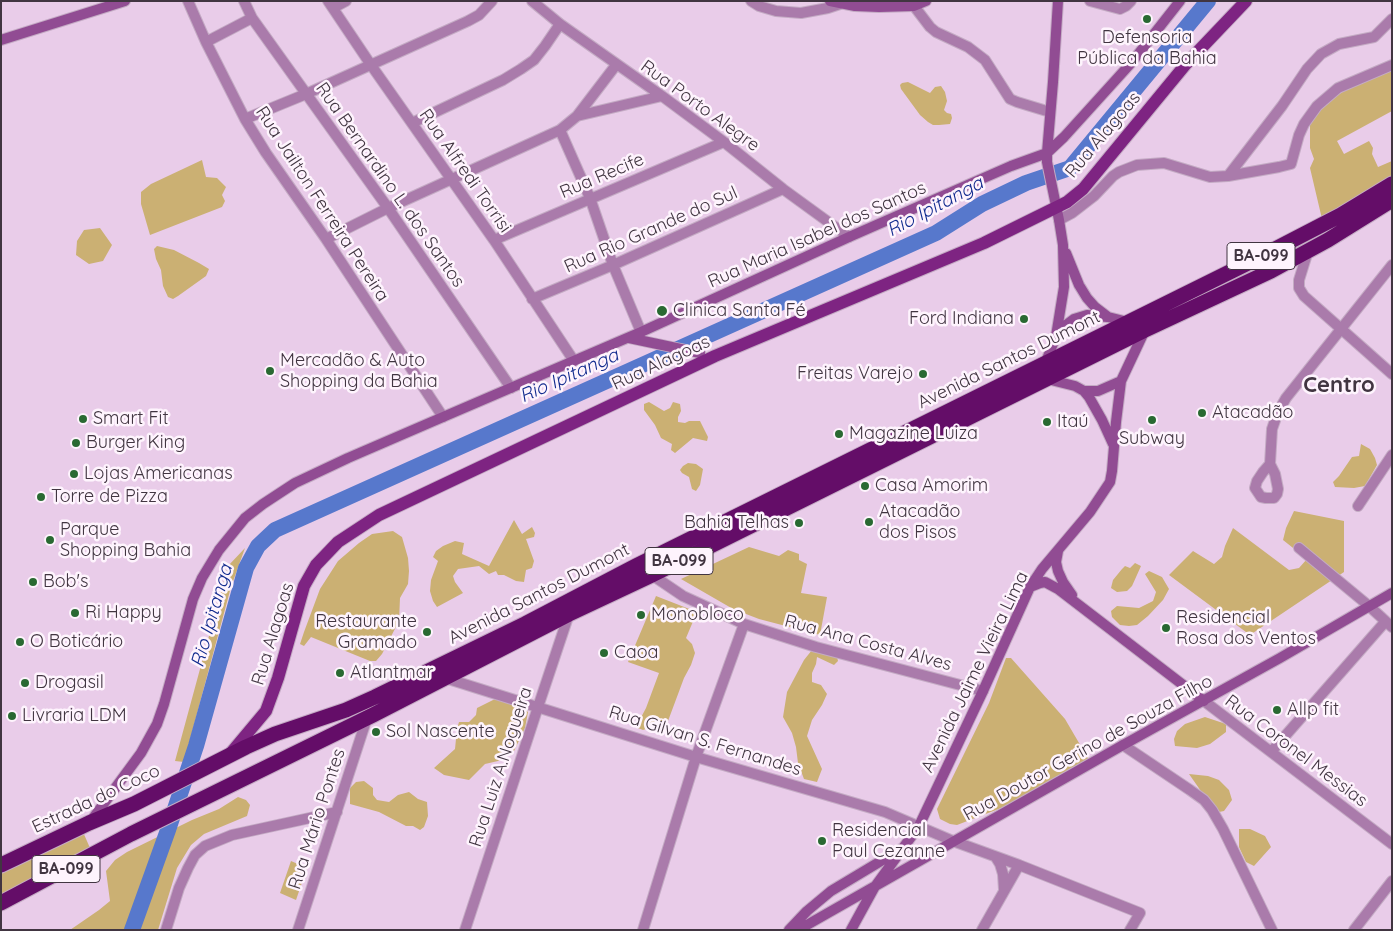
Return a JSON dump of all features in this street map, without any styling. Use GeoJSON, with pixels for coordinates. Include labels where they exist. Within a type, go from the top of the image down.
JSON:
{"type":"FeatureCollection","features":[{"type":"Feature","properties":{"kind":"highway","name":"Avenida Santos Dumont"},"geometry":{"type":"LineString","coordinates":[[1,903],[131,834],[366,718],[569,614],[652,575],[1046,371],[1128,322],[1341,215],[1392,184]]}},
{"type":"Feature","properties":{"kind":"highway","name":"Avenida Santos Dumont"},"geometry":{"type":"LineString","coordinates":[[206,767],[276,734],[375,698],[525,624],[636,566],[1046,371],[1145,330],[1271,271],[1328,240],[1392,200]]}},
{"type":"Feature","properties":{"kind":"highway","name":"Estrada do Coco"},"geometry":{"type":"LineString","coordinates":[[1,865],[134,804],[206,767]]}},
{"type":"Feature","properties":{"kind":"main road"},"geometry":{"type":"LineString","coordinates":[[1,40],[126,1]]}},
{"type":"Feature","properties":{"kind":"main road"},"geometry":{"type":"LineString","coordinates":[[835,2],[855,6],[889,4],[914,6],[926,1]]}},
{"type":"Feature","properties":{"kind":"main road"},"geometry":{"type":"LineString","coordinates":[[1058,1],[1047,158],[1063,245],[1064,287],[1056,336],[1046,371],[1084,391],[1102,420],[1114,445]]}},
{"type":"Feature","properties":{"kind":"main road","name":"Rua Maria Isabel dos Santos"},"geometry":{"type":"LineString","coordinates":[[643,337],[849,237],[1011,166],[1047,158],[1132,62],[1180,1]]}},
{"type":"Feature","properties":{"kind":"main road","name":"Rua Alagoas"},"geometry":{"type":"LineString","coordinates":[[228,756],[266,711],[278,678],[304,586],[316,565],[338,542],[379,515],[715,356],[984,243],[1055,201],[1067,202],[1083,189],[1186,64],[1246,1]]}},
{"type":"Feature","properties":{"kind":"main road"},"geometry":{"type":"LineString","coordinates":[[1063,245],[1079,285],[1087,298],[1108,317]]}},
{"type":"Feature","properties":{"kind":"main road"},"geometry":{"type":"LineString","coordinates":[[1056,336],[1074,319],[1087,315],[1108,317],[1128,322]]}},
{"type":"Feature","properties":{"kind":"main road","name":"Avenida Jaime Vieira Lima"},"geometry":{"type":"LineString","coordinates":[[851,930],[874,888],[919,826],[1030,587],[1042,569],[1090,512],[1110,482],[1121,381],[1145,330]]}},
{"type":"Feature","properties":{"kind":"main road"},"geometry":{"type":"LineString","coordinates":[[89,823],[141,753],[157,724],[193,599],[202,578],[219,550],[246,518],[263,504],[295,483],[443,417],[629,338],[643,337],[715,356]]}},
{"type":"Feature","properties":{"kind":"main road"},"geometry":{"type":"LineString","coordinates":[[1084,391],[1098,391],[1121,381]]}},
{"type":"Feature","properties":{"kind":"main road"},"geometry":{"type":"LineString","coordinates":[[1058,550],[1056,562],[1058,571],[1063,582],[1080,606]]}},
{"type":"Feature","properties":{"kind":"main road"},"geometry":{"type":"LineString","coordinates":[[1030,587],[1045,582],[1051,585],[1204,701]]}},
{"type":"Feature","properties":{"kind":"main road","name":"Rua Doutor Gerino de Souza Filho"},"geometry":{"type":"LineString","coordinates":[[798,930],[1392,593]]}},
{"type":"Feature","properties":{"kind":"main road"},"geometry":{"type":"LineString","coordinates":[[789,930],[807,911],[831,891],[904,847]]}},
{"type":"Feature","properties":{"kind":"street","name":"Rua Jailton Ferreira Pereira"},"geometry":{"type":"LineString","coordinates":[[188,1],[206,42],[245,119],[443,417]]}},
{"type":"Feature","properties":{"kind":"street","name":"Rua Bernardino L. dos Santos"},"geometry":{"type":"LineString","coordinates":[[244,1],[252,18],[388,208],[510,388]]}},
{"type":"Feature","properties":{"kind":"street"},"geometry":{"type":"LineString","coordinates":[[330,4],[346,1]]}},
{"type":"Feature","properties":{"kind":"street"},"geometry":{"type":"LineString","coordinates":[[245,119],[468,22],[479,15],[492,1]]}},
{"type":"Feature","properties":{"kind":"street","name":"Rua Porto Alegre"},"geometry":{"type":"LineString","coordinates":[[532,1],[560,24],[662,96],[849,237]]}},
{"type":"Feature","properties":{"kind":"street"},"geometry":{"type":"LineString","coordinates":[[751,1],[776,11],[801,13],[828,8],[835,2]]}},
{"type":"Feature","properties":{"kind":"street"},"geometry":{"type":"LineString","coordinates":[[1090,1],[1120,9],[1131,1]]}},
{"type":"Feature","properties":{"kind":"street","name":"Rua Alfredi Torrisi"},"geometry":{"type":"LineString","coordinates":[[330,4],[370,65],[494,240],[574,361]]}},
{"type":"Feature","properties":{"kind":"street"},"geometry":{"type":"LineString","coordinates":[[914,6],[936,32],[968,47],[984,60],[1010,99],[1050,112]]}},
{"type":"Feature","properties":{"kind":"street"},"geometry":{"type":"LineString","coordinates":[[206,42],[252,18]]}},
{"type":"Feature","properties":{"kind":"street"},"geometry":{"type":"LineString","coordinates":[[1228,176],[1282,106],[1307,69],[1321,54],[1339,44],[1374,37],[1392,19]]}},
{"type":"Feature","properties":{"kind":"street"},"geometry":{"type":"LineString","coordinates":[[412,123],[503,80],[521,69],[534,60],[560,24]]}},
{"type":"Feature","properties":{"kind":"street"},"geometry":{"type":"LineString","coordinates":[[326,239],[388,208],[560,130],[577,116],[616,65]]}},
{"type":"Feature","properties":{"kind":"street"},"geometry":{"type":"LineString","coordinates":[[1059,220],[1072,213],[1094,196],[1113,176],[1138,165],[1164,163],[1210,177],[1228,176],[1291,164],[1299,135],[1304,124],[1317,106],[1338,88],[1392,65]]}},
{"type":"Feature","properties":{"kind":"street"},"geometry":{"type":"LineString","coordinates":[[577,116],[662,96]]}},
{"type":"Feature","properties":{"kind":"street"},"geometry":{"type":"LineString","coordinates":[[560,130],[590,198],[613,265],[643,337]]}},
{"type":"Feature","properties":{"kind":"street","name":"Rua Recife"},"geometry":{"type":"LineString","coordinates":[[494,240],[724,142]]}},
{"type":"Feature","properties":{"kind":"street","name":"Rua Rio Grande do Sul"},"geometry":{"type":"LineString","coordinates":[[532,299],[784,189]]}},
{"type":"Feature","properties":{"kind":"street"},"geometry":{"type":"LineString","coordinates":[[1308,251],[1298,288],[1304,296],[1341,330],[1392,374]]}},
{"type":"Feature","properties":{"kind":"street"},"geometry":{"type":"LineString","coordinates":[[1270,464],[1262,472],[1255,488],[1261,497],[1274,498],[1277,494],[1278,481],[1270,464],[1272,429],[1278,412],[1286,398],[1392,265]]}},
{"type":"Feature","properties":{"kind":"street"},"geometry":{"type":"LineString","coordinates":[[1358,506],[1392,455]]}},
{"type":"Feature","properties":{"kind":"street"},"geometry":{"type":"LineString","coordinates":[[1271,752],[1389,624],[1299,548]]}},
{"type":"Feature","properties":{"kind":"street","name":"Rua Ana Costa Alves"},"geometry":{"type":"LineString","coordinates":[[652,575],[683,596],[744,624],[816,647],[983,691]]}},
{"type":"Feature","properties":{"kind":"street","name":"Rua Luiz A.Nogueira"},"geometry":{"type":"LineString","coordinates":[[465,930],[569,614]]}},
{"type":"Feature","properties":{"kind":"street"},"geometry":{"type":"LineString","coordinates":[[643,930],[696,757],[744,624]]}},
{"type":"Feature","properties":{"kind":"street","name":"Rua Gilvan S. Fernandes"},"geometry":{"type":"LineString","coordinates":[[445,678],[696,757],[885,812],[953,841],[1140,912],[1130,930]]}},
{"type":"Feature","properties":{"kind":"street","name":"Rua Coronel Messias"},"geometry":{"type":"LineString","coordinates":[[1204,701],[1392,844]]}},
{"type":"Feature","properties":{"kind":"street","name":"Rua Mário Pontes"},"geometry":{"type":"LineString","coordinates":[[298,930],[366,718]]}},
{"type":"Feature","properties":{"kind":"street"},"geometry":{"type":"LineString","coordinates":[[1123,745],[1204,800],[1223,829],[1272,930]]}},
{"type":"Feature","properties":{"kind":"street"},"geometry":{"type":"LineString","coordinates":[[166,930],[179,888],[188,868],[195,855],[205,846],[232,836],[337,812]]}},
{"type":"Feature","properties":{"kind":"street"},"geometry":{"type":"LineString","coordinates":[[995,856],[1003,874],[1004,890]]}},
{"type":"Feature","properties":{"kind":"street"},"geometry":{"type":"LineString","coordinates":[[982,930],[1018,865]]}},
{"type":"Feature","properties":{"kind":"street"},"geometry":{"type":"LineString","coordinates":[[1354,930],[1392,881]]}},
{"type":"Feature","properties":{"kind":"shaded area"},"geometry":{"type":"Polygon","coordinates":[[[1392,70],[1392,111],[1337,141],[1344,154],[1369,141],[1378,167],[1392,161],[1392,177],[1322,219],[1310,168],[1314,159],[1310,148],[1310,124],[1324,104],[1350,87],[1392,70]]]}},
{"type":"Feature","properties":{"kind":"shaded area"},"geometry":{"type":"Polygon","coordinates":[[[908,82],[930,93],[935,87],[941,86],[947,101],[944,110],[951,114],[952,118],[950,124],[933,125],[920,115],[901,89],[900,85],[902,83],[908,82]]]}},
{"type":"Feature","properties":{"kind":"shaded area"},"geometry":{"type":"Polygon","coordinates":[[[202,160],[206,177],[217,178],[226,187],[222,195],[225,201],[222,207],[150,235],[141,204],[141,192],[151,184],[202,160]]]}},
{"type":"Feature","properties":{"kind":"shaded area"},"geometry":{"type":"Polygon","coordinates":[[[100,228],[112,245],[103,261],[89,264],[76,255],[77,241],[84,230],[100,228]]]}},
{"type":"Feature","properties":{"kind":"shaded area"},"geometry":{"type":"Polygon","coordinates":[[[157,246],[174,250],[209,269],[206,276],[173,299],[168,297],[156,259],[154,249],[157,246]]]}},
{"type":"Feature","properties":{"kind":"shaded area"},"geometry":{"type":"Polygon","coordinates":[[[649,402],[664,411],[670,408],[673,402],[680,404],[681,411],[678,422],[700,421],[708,437],[707,441],[693,438],[675,453],[671,450],[672,444],[661,438],[655,425],[644,410],[644,404],[649,402]]]}},
{"type":"Feature","properties":{"kind":"shaded area"},"geometry":{"type":"Polygon","coordinates":[[[1361,444],[1370,449],[1377,465],[1365,486],[1354,488],[1335,487],[1333,482],[1352,457],[1359,456],[1361,444]]]}},
{"type":"Feature","properties":{"kind":"shaded area"},"geometry":{"type":"Polygon","coordinates":[[[688,463],[696,464],[703,469],[700,485],[696,491],[692,489],[689,477],[680,470],[688,463]]]}},
{"type":"Feature","properties":{"kind":"shaded area"},"geometry":{"type":"Polygon","coordinates":[[[1294,511],[1344,521],[1344,572],[1250,635],[1169,575],[1193,551],[1214,564],[1222,557],[1233,528],[1289,570],[1299,568],[1307,559],[1283,540],[1294,511]]]}},
{"type":"Feature","properties":{"kind":"shaded area"},"geometry":{"type":"Polygon","coordinates":[[[514,520],[522,534],[532,527],[535,533],[534,537],[526,539],[534,561],[532,568],[526,570],[524,582],[516,581],[504,575],[498,575],[496,571],[489,574],[479,566],[458,569],[453,576],[463,593],[437,607],[430,591],[431,580],[438,561],[433,557],[436,551],[455,541],[464,543],[462,554],[489,566],[514,520]]]}},
{"type":"Feature","properties":{"kind":"shaded area"},"geometry":{"type":"Polygon","coordinates":[[[393,531],[402,537],[408,558],[408,584],[400,598],[399,621],[382,654],[376,661],[370,661],[311,637],[304,646],[300,644],[320,589],[338,561],[372,534],[393,531]]]}},
{"type":"Feature","properties":{"kind":"shaded area"},"geometry":{"type":"Polygon","coordinates":[[[749,547],[779,556],[788,550],[799,554],[799,560],[807,564],[801,593],[827,597],[820,635],[759,619],[733,609],[681,579],[749,547]]]}},
{"type":"Feature","properties":{"kind":"shaded area"},"geometry":{"type":"Polygon","coordinates":[[[245,548],[231,587],[184,762],[175,761],[228,566],[245,548]]]}},
{"type":"Feature","properties":{"kind":"shaded area"},"geometry":{"type":"Polygon","coordinates":[[[1135,563],[1141,566],[1132,586],[1127,591],[1117,592],[1111,588],[1113,580],[1122,569],[1125,566],[1130,568],[1135,563]]]}},
{"type":"Feature","properties":{"kind":"shaded area"},"geometry":{"type":"Polygon","coordinates":[[[1149,571],[1162,577],[1169,589],[1163,600],[1137,625],[1120,625],[1112,617],[1111,611],[1117,606],[1139,608],[1153,601],[1156,592],[1145,574],[1149,571]]]}},
{"type":"Feature","properties":{"kind":"shaded area"},"geometry":{"type":"Polygon","coordinates":[[[656,596],[697,612],[686,638],[692,644],[695,653],[668,721],[657,728],[652,727],[643,730],[638,728],[637,725],[646,708],[659,673],[628,662],[656,596]]]}},
{"type":"Feature","properties":{"kind":"shaded area"},"geometry":{"type":"Polygon","coordinates":[[[812,650],[837,657],[838,661],[834,665],[817,657],[812,673],[812,682],[821,685],[827,694],[812,720],[807,736],[822,769],[817,782],[804,779],[798,763],[792,733],[783,717],[787,692],[804,660],[812,650]]]}},
{"type":"Feature","properties":{"kind":"shaded area"},"geometry":{"type":"Polygon","coordinates":[[[1006,658],[1011,658],[1065,719],[1089,760],[1009,805],[957,825],[950,824],[940,819],[937,809],[989,703],[1006,658]]]}},
{"type":"Feature","properties":{"kind":"shaded area"},"geometry":{"type":"Polygon","coordinates":[[[495,699],[519,705],[528,712],[525,728],[514,751],[498,761],[485,764],[469,780],[444,775],[434,768],[455,749],[459,722],[469,722],[476,715],[477,708],[495,699]]]}},
{"type":"Feature","properties":{"kind":"shaded area"},"geometry":{"type":"Polygon","coordinates":[[[1205,717],[1226,724],[1226,732],[1210,744],[1197,748],[1175,746],[1174,739],[1177,731],[1185,724],[1205,717]]]}},
{"type":"Feature","properties":{"kind":"shaded area"},"geometry":{"type":"Polygon","coordinates":[[[1189,774],[1208,776],[1219,780],[1229,790],[1232,800],[1224,811],[1219,812],[1189,774]]]}},
{"type":"Feature","properties":{"kind":"shaded area"},"geometry":{"type":"Polygon","coordinates":[[[364,781],[373,788],[373,795],[377,800],[389,802],[398,795],[409,792],[418,799],[427,802],[428,816],[424,827],[420,830],[413,826],[406,826],[379,812],[350,804],[350,788],[356,782],[364,781]]]}},
{"type":"Feature","properties":{"kind":"shaded area"},"geometry":{"type":"Polygon","coordinates":[[[238,797],[246,800],[250,805],[247,816],[204,834],[191,845],[177,868],[158,930],[70,930],[110,901],[106,871],[115,860],[127,852],[192,820],[219,809],[238,797]]]}},
{"type":"Feature","properties":{"kind":"shaded area"},"geometry":{"type":"Polygon","coordinates":[[[1239,829],[1250,829],[1265,836],[1271,847],[1254,866],[1246,862],[1239,847],[1239,829]]]}},
{"type":"Feature","properties":{"kind":"shaded area"},"geometry":{"type":"Polygon","coordinates":[[[83,832],[90,848],[1,895],[1,872],[83,832]]]}},
{"type":"Feature","properties":{"kind":"shaded area"},"geometry":{"type":"Polygon","coordinates":[[[291,861],[307,868],[296,900],[280,893],[291,861]]]}},
{"type":"Feature","properties":{"kind":"waterway","name":"Rio Ipitanga"},"geometry":{"type":"LineString","coordinates":[[132,930],[196,746],[246,568],[258,546],[275,530],[936,233],[982,204],[1026,183],[1070,168],[1208,1]]}},
{"type":"Feature","properties":{"kind":"place","name":"Defensoria Pública da Bahia"},"geometry":{"type":"Point","coordinates":[1147,19]}},
{"type":"Feature","properties":{"kind":"place","name":"Clinica Santa Fé"},"geometry":{"type":"Point","coordinates":[662,311]}},
{"type":"Feature","properties":{"kind":"place","name":"Ford Indiana"},"geometry":{"type":"Point","coordinates":[1024,319]}},
{"type":"Feature","properties":{"kind":"place","name":"Mercadão & Auto Shopping da Bahia"},"geometry":{"type":"Point","coordinates":[270,371]}},
{"type":"Feature","properties":{"kind":"place","name":"Freitas Varejo"},"geometry":{"type":"Point","coordinates":[923,374]}},
{"type":"Feature","properties":{"kind":"place","name":"Atacadão"},"geometry":{"type":"Point","coordinates":[1202,413]}},
{"type":"Feature","properties":{"kind":"place","name":"Smart Fit"},"geometry":{"type":"Point","coordinates":[83,419]}},
{"type":"Feature","properties":{"kind":"place","name":"Subway"},"geometry":{"type":"Point","coordinates":[1152,420]}},
{"type":"Feature","properties":{"kind":"place","name":"Itaú"},"geometry":{"type":"Point","coordinates":[1047,422]}},
{"type":"Feature","properties":{"kind":"place","name":"Magazine Luiza"},"geometry":{"type":"Point","coordinates":[839,434]}},
{"type":"Feature","properties":{"kind":"place","name":"Burger King"},"geometry":{"type":"Point","coordinates":[76,443]}},
{"type":"Feature","properties":{"kind":"place","name":"Lojas Americanas"},"geometry":{"type":"Point","coordinates":[74,474]}},
{"type":"Feature","properties":{"kind":"place","name":"Casa Amorim"},"geometry":{"type":"Point","coordinates":[865,486]}},
{"type":"Feature","properties":{"kind":"place","name":"Torre de Pizza"},"geometry":{"type":"Point","coordinates":[41,497]}},
{"type":"Feature","properties":{"kind":"place","name":"Atacadão dos Pisos"},"geometry":{"type":"Point","coordinates":[869,522]}},
{"type":"Feature","properties":{"kind":"place","name":"Bahia Telhas"},"geometry":{"type":"Point","coordinates":[799,523]}},
{"type":"Feature","properties":{"kind":"place","name":"Parque Shopping Bahia"},"geometry":{"type":"Point","coordinates":[50,540]}},
{"type":"Feature","properties":{"kind":"place","name":"Bob's"},"geometry":{"type":"Point","coordinates":[33,582]}},
{"type":"Feature","properties":{"kind":"place","name":"Ri Happy"},"geometry":{"type":"Point","coordinates":[75,613]}},
{"type":"Feature","properties":{"kind":"place","name":"Monobloco"},"geometry":{"type":"Point","coordinates":[641,615]}},
{"type":"Feature","properties":{"kind":"place","name":"Residencial Rosa dos Ventos"},"geometry":{"type":"Point","coordinates":[1166,628]}},
{"type":"Feature","properties":{"kind":"place","name":"Restaurante Gramado"},"geometry":{"type":"Point","coordinates":[427,632]}},
{"type":"Feature","properties":{"kind":"place","name":"O Boticário"},"geometry":{"type":"Point","coordinates":[20,642]}},
{"type":"Feature","properties":{"kind":"place","name":"Caoa"},"geometry":{"type":"Point","coordinates":[604,653]}},
{"type":"Feature","properties":{"kind":"place","name":"Atlantmar"},"geometry":{"type":"Point","coordinates":[340,673]}},
{"type":"Feature","properties":{"kind":"place","name":"Drogasil"},"geometry":{"type":"Point","coordinates":[25,683]}},
{"type":"Feature","properties":{"kind":"place","name":"Allp fit"},"geometry":{"type":"Point","coordinates":[1277,710]}},
{"type":"Feature","properties":{"kind":"place","name":"Livraria LDM"},"geometry":{"type":"Point","coordinates":[12,716]}},
{"type":"Feature","properties":{"kind":"place","name":"Sol Nascente"},"geometry":{"type":"Point","coordinates":[376,732]}},
{"type":"Feature","properties":{"kind":"place","name":"Residencial Paul Cezanne"},"geometry":{"type":"Point","coordinates":[822,841]}},
{"type":"Feature","properties":{"kind":"district","name":"Centro"},"geometry":{"type":"Point","coordinates":[1339,385]}}]}
